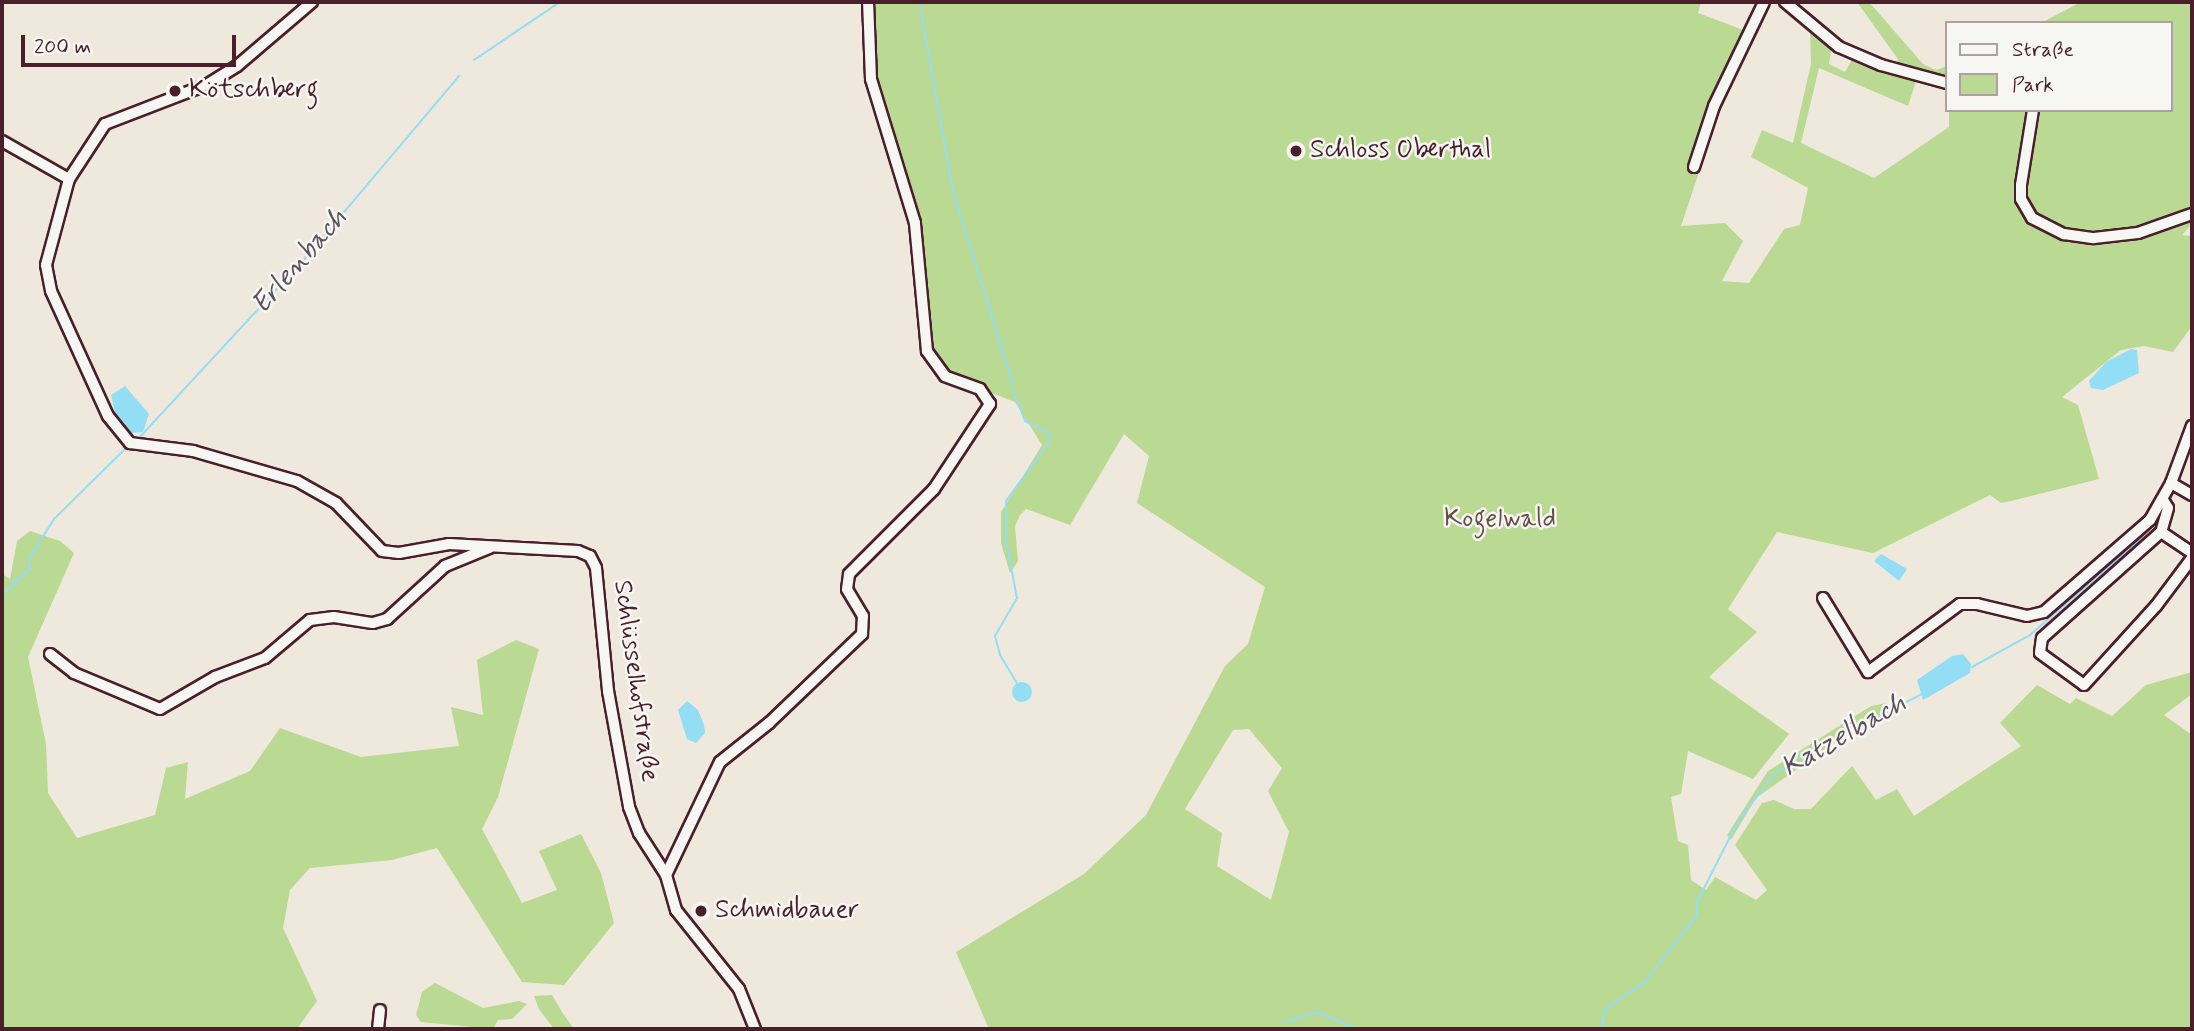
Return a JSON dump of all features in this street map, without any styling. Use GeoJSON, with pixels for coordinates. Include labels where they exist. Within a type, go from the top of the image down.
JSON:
{"type":"FeatureCollection","features":[{"type":"Feature","properties":{"kind":"street","name":"Schlüsselhofstraße"},"geometry":{"type":"LineString","coordinates":[[312,2],[237,66],[206,85],[183,97],[114,117],[69,179],[51,236],[46,278],[108,416],[121,436],[139,447],[193,451],[297,481],[336,503],[382,551],[399,553],[449,544],[578,551],[594,560],[608,691],[629,807],[639,833],[666,875]]}},
{"type":"Feature","properties":{"kind":"street"},"geometry":{"type":"LineString","coordinates":[[755,1029],[741,992],[676,910],[666,875],[720,762],[769,723],[862,635],[863,616],[847,589],[849,574],[934,489],[990,404],[980,388],[945,376],[927,351],[915,223],[872,79],[868,2]]}},
{"type":"Feature","properties":{"kind":"street"},"geometry":{"type":"LineString","coordinates":[[1693,167],[1714,106],[1764,2]]}},
{"type":"Feature","properties":{"kind":"street"},"geometry":{"type":"LineString","coordinates":[[1785,2],[1839,47],[1881,65],[1946,83]]}},
{"type":"Feature","properties":{"kind":"street"},"geometry":{"type":"LineString","coordinates":[[2033,112],[2021,185],[2021,199],[2032,218],[2064,233],[2094,238],[2138,233],[2192,214]]}},
{"type":"Feature","properties":{"kind":"street"},"geometry":{"type":"LineString","coordinates":[[2,143],[69,179]]}},
{"type":"Feature","properties":{"kind":"street"},"geometry":{"type":"LineString","coordinates":[[1823,598],[1868,672],[1960,604],[1977,604],[2027,616],[2044,612],[2150,520],[2171,483],[2192,426]]}},
{"type":"Feature","properties":{"kind":"street"},"geometry":{"type":"LineString","coordinates":[[2171,483],[2192,495]]}},
{"type":"Feature","properties":{"kind":"street"},"geometry":{"type":"LineString","coordinates":[[2161,532],[2192,556],[2156,606],[2084,685],[2040,653],[2042,638],[2161,532],[2168,508],[2163,500]]}},
{"type":"Feature","properties":{"kind":"street"},"geometry":{"type":"LineString","coordinates":[[50,654],[74,673],[160,709],[215,677],[265,658],[310,620],[334,617],[373,623],[387,619],[444,566],[489,548]]}},
{"type":"Feature","properties":{"kind":"street"},"geometry":{"type":"LineString","coordinates":[[378,1029],[380,1010]]}},
{"type":"Feature","properties":{"kind":"green space","name":"Kogelwald"},"geometry":{"type":"Polygon","coordinates":[[[871,2],[1701,2],[1698,13],[1746,31],[1681,226],[1725,223],[1743,241],[1722,281],[1749,283],[1784,229],[1800,225],[1808,188],[1751,157],[1762,130],[1793,143],[1811,64],[1810,29],[1832,46],[1829,64],[1845,72],[1854,56],[1917,78],[1908,106],[1819,68],[1801,143],[1874,178],[1949,127],[1949,112],[2173,112],[2173,21],[2045,21],[2081,2],[2192,2],[2192,224],[2182,235],[2192,236],[2192,326],[2173,352],[2144,346],[2121,350],[2062,397],[2078,405],[2099,479],[2001,503],[1990,495],[1873,553],[1777,532],[1728,609],[1757,632],[1709,677],[1789,734],[1753,779],[1688,751],[1681,794],[1671,797],[1678,841],[1688,845],[1691,880],[1706,890],[1715,877],[1756,900],[1767,890],[1735,845],[1762,803],[1774,800],[1794,809],[1811,809],[1852,766],[1876,800],[1897,789],[1914,816],[2021,746],[2000,723],[2037,685],[2070,704],[2076,698],[2112,716],[2146,685],[2192,672],[2192,694],[2164,715],[2192,735],[2192,1029],[989,1029],[956,952],[1084,874],[1146,815],[1225,666],[1248,644],[1265,587],[1137,503],[1149,456],[1124,434],[1070,525],[1026,509],[1020,515],[1015,526],[1018,561],[1010,573],[1001,543],[1001,512],[1042,445],[1015,402],[945,375],[930,351],[924,270],[874,80],[871,2]],[[1249,729],[1233,730],[1185,809],[1222,833],[1217,866],[1271,900],[1289,832],[1268,791],[1282,768],[1249,729]]]}},
{"type":"Feature","properties":{"kind":"green space"},"geometry":{"type":"Polygon","coordinates":[[[1857,2],[1869,2],[1923,64],[1936,70],[1946,66],[1946,81],[1896,67],[1898,59],[1857,2]]]}},
{"type":"Feature","properties":{"kind":"green space"},"geometry":{"type":"Polygon","coordinates":[[[30,531],[60,541],[74,553],[28,657],[46,744],[48,793],[77,838],[155,815],[166,768],[188,762],[185,799],[250,771],[280,728],[361,757],[459,746],[451,707],[483,715],[477,660],[516,640],[539,649],[498,797],[482,829],[522,903],[557,890],[539,851],[581,834],[601,873],[614,923],[564,985],[522,982],[437,848],[392,860],[310,868],[290,890],[283,928],[317,1001],[297,1029],[2,1029],[2,574],[10,579],[17,541],[30,531]]]}},
{"type":"Feature","properties":{"kind":"green space"},"geometry":{"type":"Polygon","coordinates":[[[1887,703],[1894,712],[1841,738],[1756,798],[1731,840],[1727,835],[1768,771],[1871,706],[1887,703]]]}},
{"type":"Feature","properties":{"kind":"green space"},"geometry":{"type":"Polygon","coordinates":[[[435,983],[483,1008],[519,1001],[527,1004],[512,1019],[498,1020],[493,1029],[421,1022],[416,1015],[422,992],[435,983]]]}},
{"type":"Feature","properties":{"kind":"green space"},"geometry":{"type":"Polygon","coordinates":[[[552,995],[574,1029],[554,1029],[539,1009],[534,996],[552,995]]]}},
{"type":"Feature","properties":{"kind":"water"},"geometry":{"type":"Polygon","coordinates":[[[2131,349],[2137,350],[2139,373],[2103,390],[2091,388],[2089,381],[2106,362],[2131,349]]]}},
{"type":"Feature","properties":{"kind":"water"},"geometry":{"type":"Polygon","coordinates":[[[125,386],[149,414],[143,432],[132,433],[116,417],[111,395],[125,386]]]}},
{"type":"Feature","properties":{"kind":"water"},"geometry":{"type":"Polygon","coordinates":[[[1881,554],[1907,569],[1899,581],[1874,561],[1881,554]]]}},
{"type":"Feature","properties":{"kind":"water"},"geometry":{"type":"Polygon","coordinates":[[[1963,654],[1971,664],[1970,673],[1923,700],[1917,680],[1952,656],[1963,654]]]}},
{"type":"Feature","properties":{"kind":"water"},"geometry":{"type":"Polygon","coordinates":[[[1018,682],[1026,682],[1032,692],[1026,702],[1018,702],[1012,696],[1012,688],[1018,682]]]}},
{"type":"Feature","properties":{"kind":"water"},"geometry":{"type":"Polygon","coordinates":[[[687,701],[698,710],[704,725],[705,733],[696,743],[687,739],[678,710],[687,701]]]}},
{"type":"Feature","properties":{"kind":"waterway","name":"Erlenbach"},"geometry":{"type":"LineString","coordinates":[[474,60],[560,2]]}},
{"type":"Feature","properties":{"kind":"waterway"},"geometry":{"type":"LineString","coordinates":[[919,2],[920,8]]}},
{"type":"Feature","properties":{"kind":"waterway"},"geometry":{"type":"LineString","coordinates":[[921,12],[953,192],[1013,385]]}},
{"type":"Feature","properties":{"kind":"waterway","name":"Erlenbach"},"geometry":{"type":"LineString","coordinates":[[138,439],[301,263],[459,76]]}},
{"type":"Feature","properties":{"kind":"waterway"},"geometry":{"type":"LineString","coordinates":[[1013,391],[1025,421],[1050,434],[1049,442],[1006,501],[1006,540],[1017,598],[995,636],[1000,655],[1017,683]]}},
{"type":"Feature","properties":{"kind":"waterway","name":"Katzelbach"},"geometry":{"type":"LineString","coordinates":[[2178,481],[2192,443]]}},
{"type":"Feature","properties":{"kind":"waterway","name":"Erlenbach"},"geometry":{"type":"LineString","coordinates":[[2,595],[30,569],[29,559],[54,519],[127,447]]}},
{"type":"Feature","properties":{"kind":"waterway","name":"Katzelbach"},"geometry":{"type":"LineString","coordinates":[[2169,500],[2175,490]]}},
{"type":"Feature","properties":{"kind":"waterway","name":"Katzelbach"},"geometry":{"type":"LineString","coordinates":[[1972,667],[2030,635],[2141,539],[2161,513]]}},
{"type":"Feature","properties":{"kind":"waterway","name":"Katzelbach"},"geometry":{"type":"LineString","coordinates":[[1601,1029],[1605,1009],[1645,982],[1697,915],[1696,904],[1736,825],[1772,776],[1798,757],[1924,693]]}},
{"type":"Feature","properties":{"kind":"waterway"},"geometry":{"type":"LineString","coordinates":[[1285,1022],[1317,1012],[1357,1029]]}},
{"type":"Feature","properties":{"kind":"place","name":"Kötschberg"},"geometry":{"type":"Point","coordinates":[175,91]}},
{"type":"Feature","properties":{"kind":"place","name":"Schloss Oberthal"},"geometry":{"type":"Point","coordinates":[1296,151]}},
{"type":"Feature","properties":{"kind":"place","name":"Schmidbauer"},"geometry":{"type":"Point","coordinates":[701,911]}}]}
